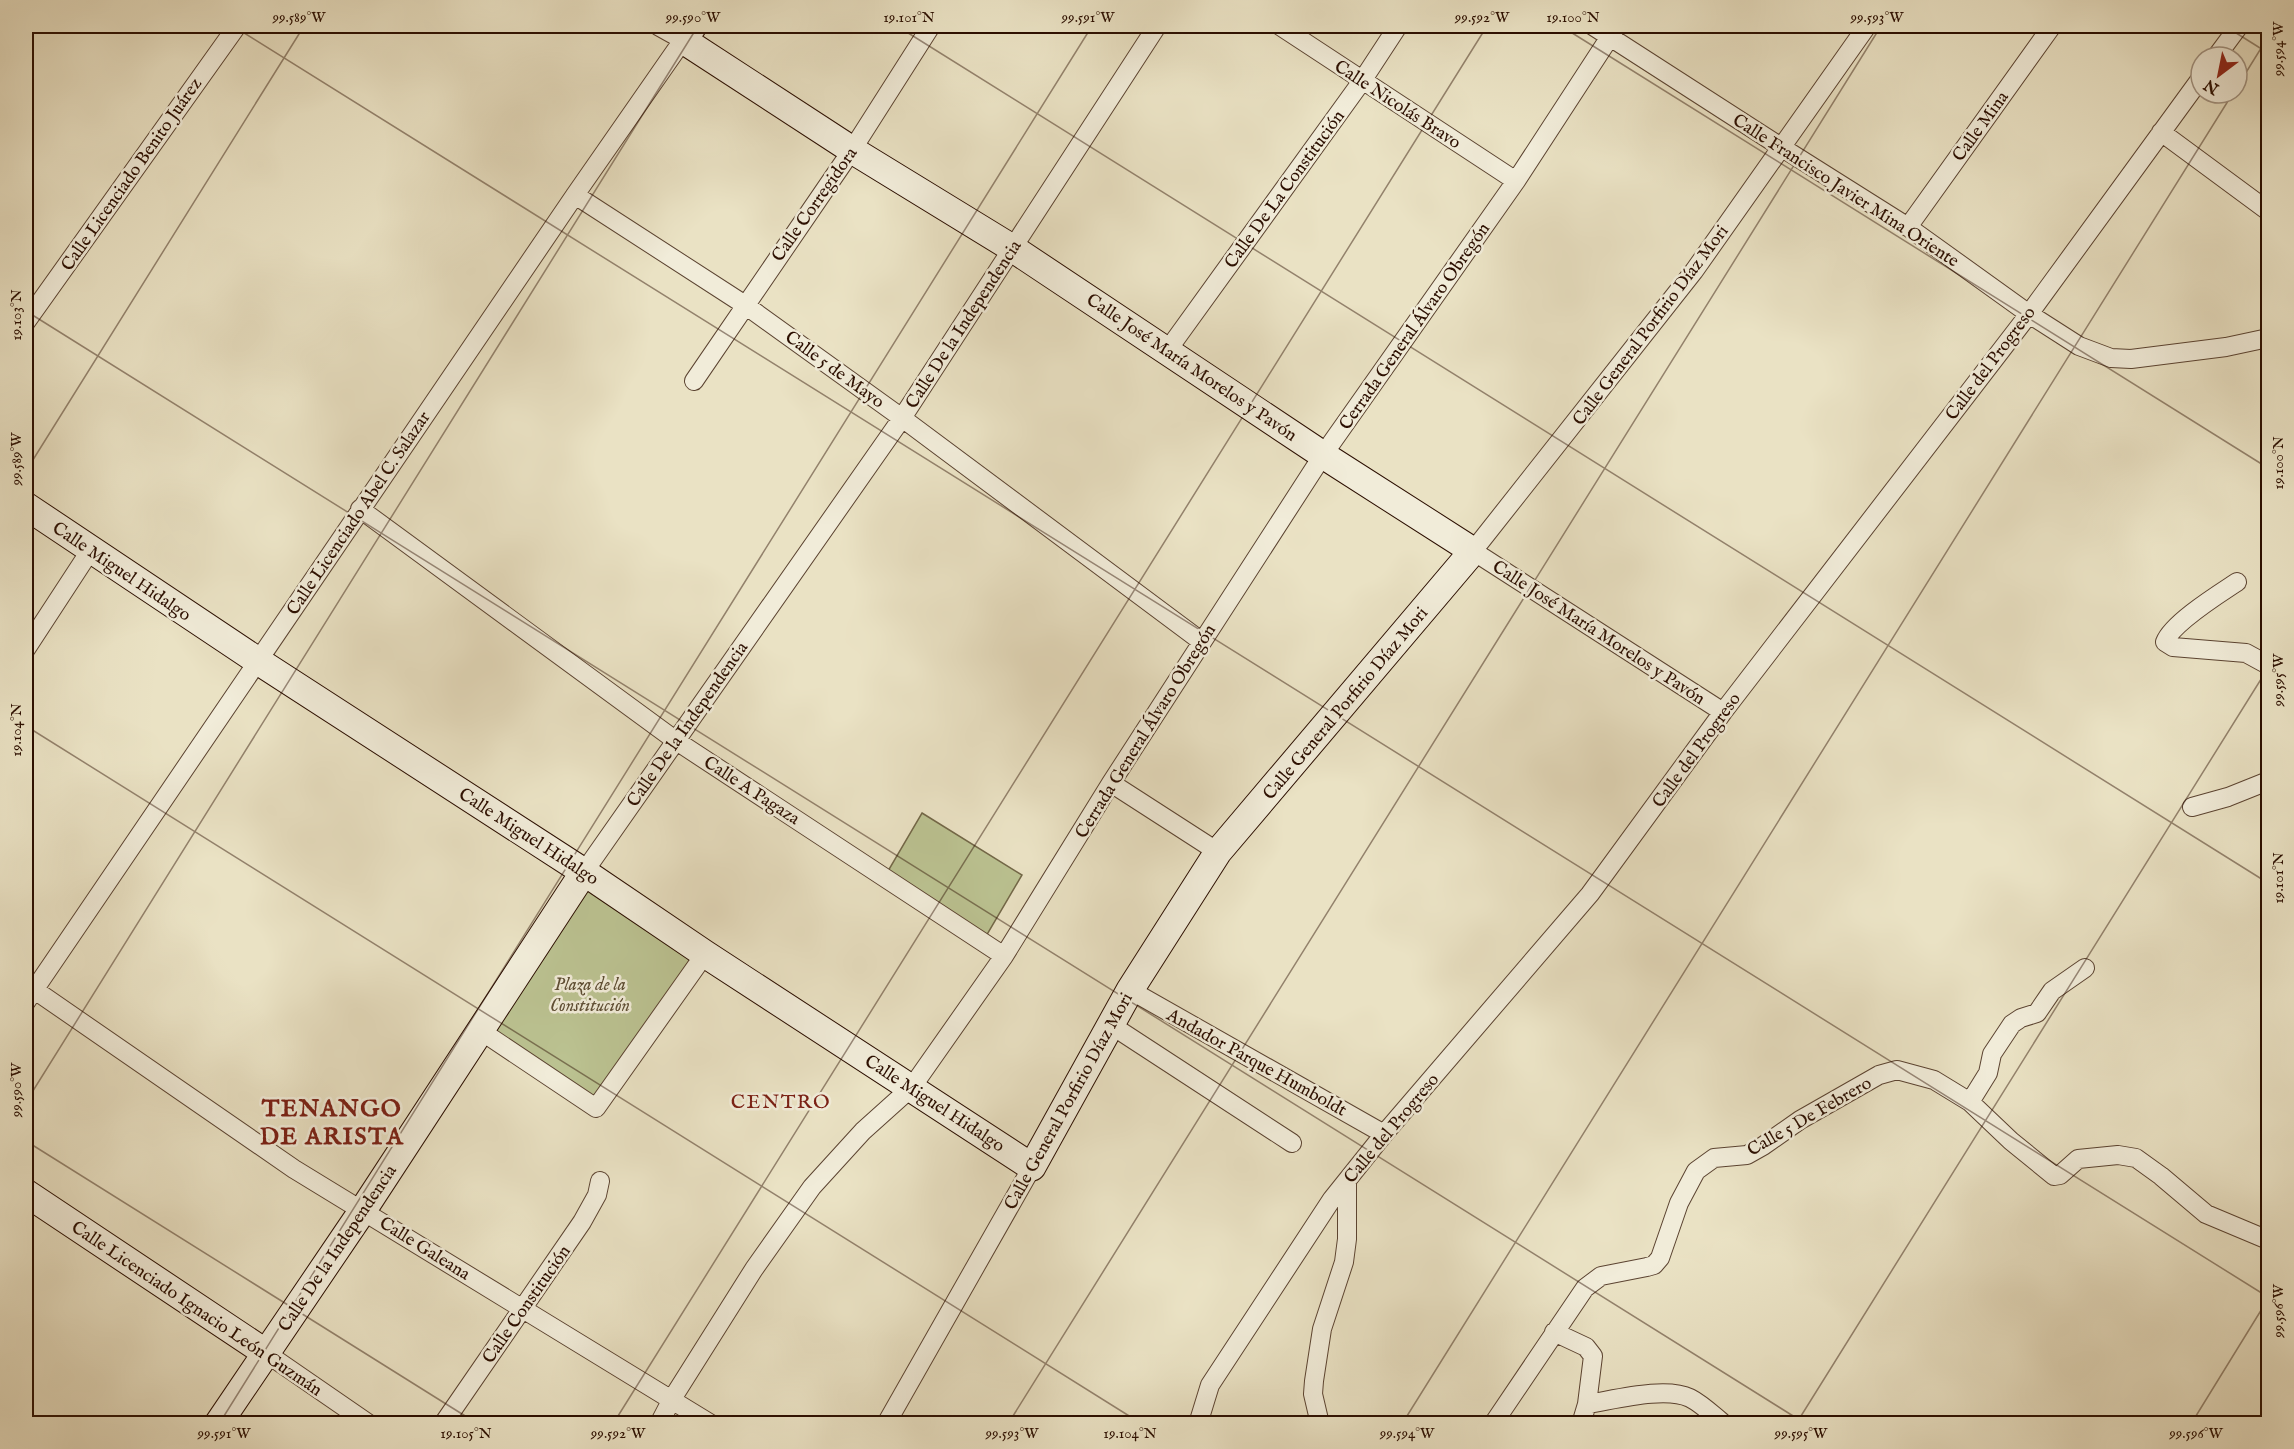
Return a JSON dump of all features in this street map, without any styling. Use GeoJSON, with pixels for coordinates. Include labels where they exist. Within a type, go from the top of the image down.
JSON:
{"type":"FeatureCollection","features":[{"type":"Feature","properties":{"kind":"street","name":"Calle Licenciado Benito Juárez"},"geometry":{"type":"LineString","coordinates":[[26,322],[237,26]]}},
{"type":"Feature","properties":{"kind":"street","name":"Calle José María Morelos y Pavón"},"geometry":{"type":"LineString","coordinates":[[658,26],[688,33],[852,150],[1012,248],[1323,454],[1724,712]]}},
{"type":"Feature","properties":{"kind":"street","name":"Calle Corregidora"},"geometry":{"type":"LineString","coordinates":[[694,381],[744,304],[852,150],[931,26]]}},
{"type":"Feature","properties":{"kind":"street","name":"Calle De la Independencia"},"geometry":{"type":"LineString","coordinates":[[218,1424],[363,1210],[584,872],[902,418],[1157,26]]}},
{"type":"Feature","properties":{"kind":"street","name":"Calle Nicolás Bravo"},"geometry":{"type":"LineString","coordinates":[[1280,26],[1516,181]]}},
{"type":"Feature","properties":{"kind":"street","name":"Calle De La Constitución"},"geometry":{"type":"LineString","coordinates":[[1167,351],[1362,81],[1398,26]]}},
{"type":"Feature","properties":{"kind":"street","name":"Calle Francisco Javier Mina Oriente"},"geometry":{"type":"LineString","coordinates":[[1593,26],[1613,31],[1780,147],[1908,227],[2029,314],[2079,346],[2099,355],[2131,359],[2226,347],[2268,338]]}},
{"type":"Feature","properties":{"kind":"street","name":"Calle General Porfirio Díaz Mori"},"geometry":{"type":"LineString","coordinates":[[886,1424],[1130,990],[1218,852],[1473,551],[1694,271],[1867,26]]}},
{"type":"Feature","properties":{"kind":"street","name":"Calle Mina"},"geometry":{"type":"LineString","coordinates":[[1908,227],[2052,26]]}},
{"type":"Feature","properties":{"kind":"street"},"geometry":{"type":"LineString","coordinates":[[2225,45],[2240,26]]}},
{"type":"Feature","properties":{"kind":"street","name":"Cerrada General Álvaro Obregón"},"geometry":{"type":"LineString","coordinates":[[659,1424],[754,1269],[812,1188],[863,1131],[912,1087],[1004,956],[1110,783],[1323,454],[1516,181],[1613,31]]}},
{"type":"Feature","properties":{"kind":"street","name":"Calle Licenciado Abel C. Salazar"},"geometry":{"type":"LineString","coordinates":[[28,992],[258,661],[688,33]]}},
{"type":"Feature","properties":{"kind":"street","name":"Calle del Progreso"},"geometry":{"type":"LineString","coordinates":[[1198,1424],[1210,1385],[1322,1212],[1384,1134],[1590,894],[1724,712],[2029,314],[2189,94]]}},
{"type":"Feature","properties":{"kind":"street"},"geometry":{"type":"LineString","coordinates":[[2161,132],[2268,211]]}},
{"type":"Feature","properties":{"kind":"street","name":"Calle 5 de Mayo"},"geometry":{"type":"LineString","coordinates":[[575,195],[744,304],[902,418],[1201,641]]}},
{"type":"Feature","properties":{"kind":"street","name":"Calle Miguel Hidalgo"},"geometry":{"type":"LineString","coordinates":[[26,506],[258,661],[1032,1167]]}},
{"type":"Feature","properties":{"kind":"street","name":"Calle A Pagaza"},"geometry":{"type":"LineString","coordinates":[[360,509],[675,740],[1004,956]]}},
{"type":"Feature","properties":{"kind":"street"},"geometry":{"type":"LineString","coordinates":[[26,649],[90,550]]}},
{"type":"Feature","properties":{"kind":"street"},"geometry":{"type":"LineString","coordinates":[[2237,582],[2199,608],[2170,634],[2165,642],[2173,647],[2246,653],[2268,665]]}},
{"type":"Feature","properties":{"kind":"street"},"geometry":{"type":"LineString","coordinates":[[2192,807],[2228,797],[2268,781]]}},
{"type":"Feature","properties":{"kind":"street"},"geometry":{"type":"LineString","coordinates":[[1110,783],[1218,852]]}},
{"type":"Feature","properties":{"kind":"street"},"geometry":{"type":"LineString","coordinates":[[481,1031],[596,1108],[705,954]]}},
{"type":"Feature","properties":{"kind":"street"},"geometry":{"type":"LineString","coordinates":[[2085,968],[2052,991],[2037,1013],[2021,1018],[2012,1024],[1992,1054],[1988,1073],[1970,1102],[2011,1141],[2054,1176],[2060,1175],[2078,1159],[2118,1155],[2136,1158],[2206,1214],[2268,1240]]}},
{"type":"Feature","properties":{"kind":"street","name":"Andador Parque Humboldt"},"geometry":{"type":"LineString","coordinates":[[1130,990],[1384,1134]]}},
{"type":"Feature","properties":{"kind":"street","name":"Calle Galeana"},"geometry":{"type":"LineString","coordinates":[[28,992],[294,1169],[711,1424]]}},
{"type":"Feature","properties":{"kind":"street"},"geometry":{"type":"LineString","coordinates":[[1111,1025],[1292,1143]]}},
{"type":"Feature","properties":{"kind":"street","name":"Calle 5 De Febrero"},"geometry":{"type":"LineString","coordinates":[[1493,1424],[1572,1304],[1594,1280],[1654,1265],[1660,1258],[1689,1181],[1696,1171],[1714,1158],[1747,1155],[1800,1120],[1879,1076],[1897,1070],[1934,1080],[1970,1102]]}},
{"type":"Feature","properties":{"kind":"street","name":"Calle Constitución"},"geometry":{"type":"LineString","coordinates":[[443,1424],[524,1310],[587,1215],[597,1195],[600,1181]]}},
{"type":"Feature","properties":{"kind":"street"},"geometry":{"type":"LineString","coordinates":[[1320,1424],[1313,1394],[1314,1381],[1322,1329],[1344,1262],[1347,1239],[1347,1182]]}},
{"type":"Feature","properties":{"kind":"street","name":"Calle Licenciado Ignacio León Guzmán"},"geometry":{"type":"LineString","coordinates":[[26,1193],[369,1424]]}},
{"type":"Feature","properties":{"kind":"street"},"geometry":{"type":"LineString","coordinates":[[1554,1332],[1586,1347],[1593,1356],[1587,1404],[1581,1424]]}},
{"type":"Feature","properties":{"kind":"street"},"geometry":{"type":"LineString","coordinates":[[1587,1404],[1654,1394],[1680,1395],[1691,1398],[1724,1424]]}},
{"type":"Feature","properties":{"kind":"green space"},"geometry":{"type":"Polygon","coordinates":[[[922,813],[1022,875],[985,938],[888,871],[922,813]]]}},
{"type":"Feature","properties":{"kind":"green space","name":"Plaza de la Constitución"},"geometry":{"type":"Polygon","coordinates":[[[585,887],[691,958],[594,1103],[488,1031],[585,887]]]}},
{"type":"Feature","properties":{"kind":"district","name":"CENTRO"},"geometry":{"type":"Point","coordinates":[781,1101]}},
{"type":"Feature","properties":{"kind":"district","name":"TENANGO DE ARISTA"},"geometry":{"type":"Point","coordinates":[332,1122]}}]}
